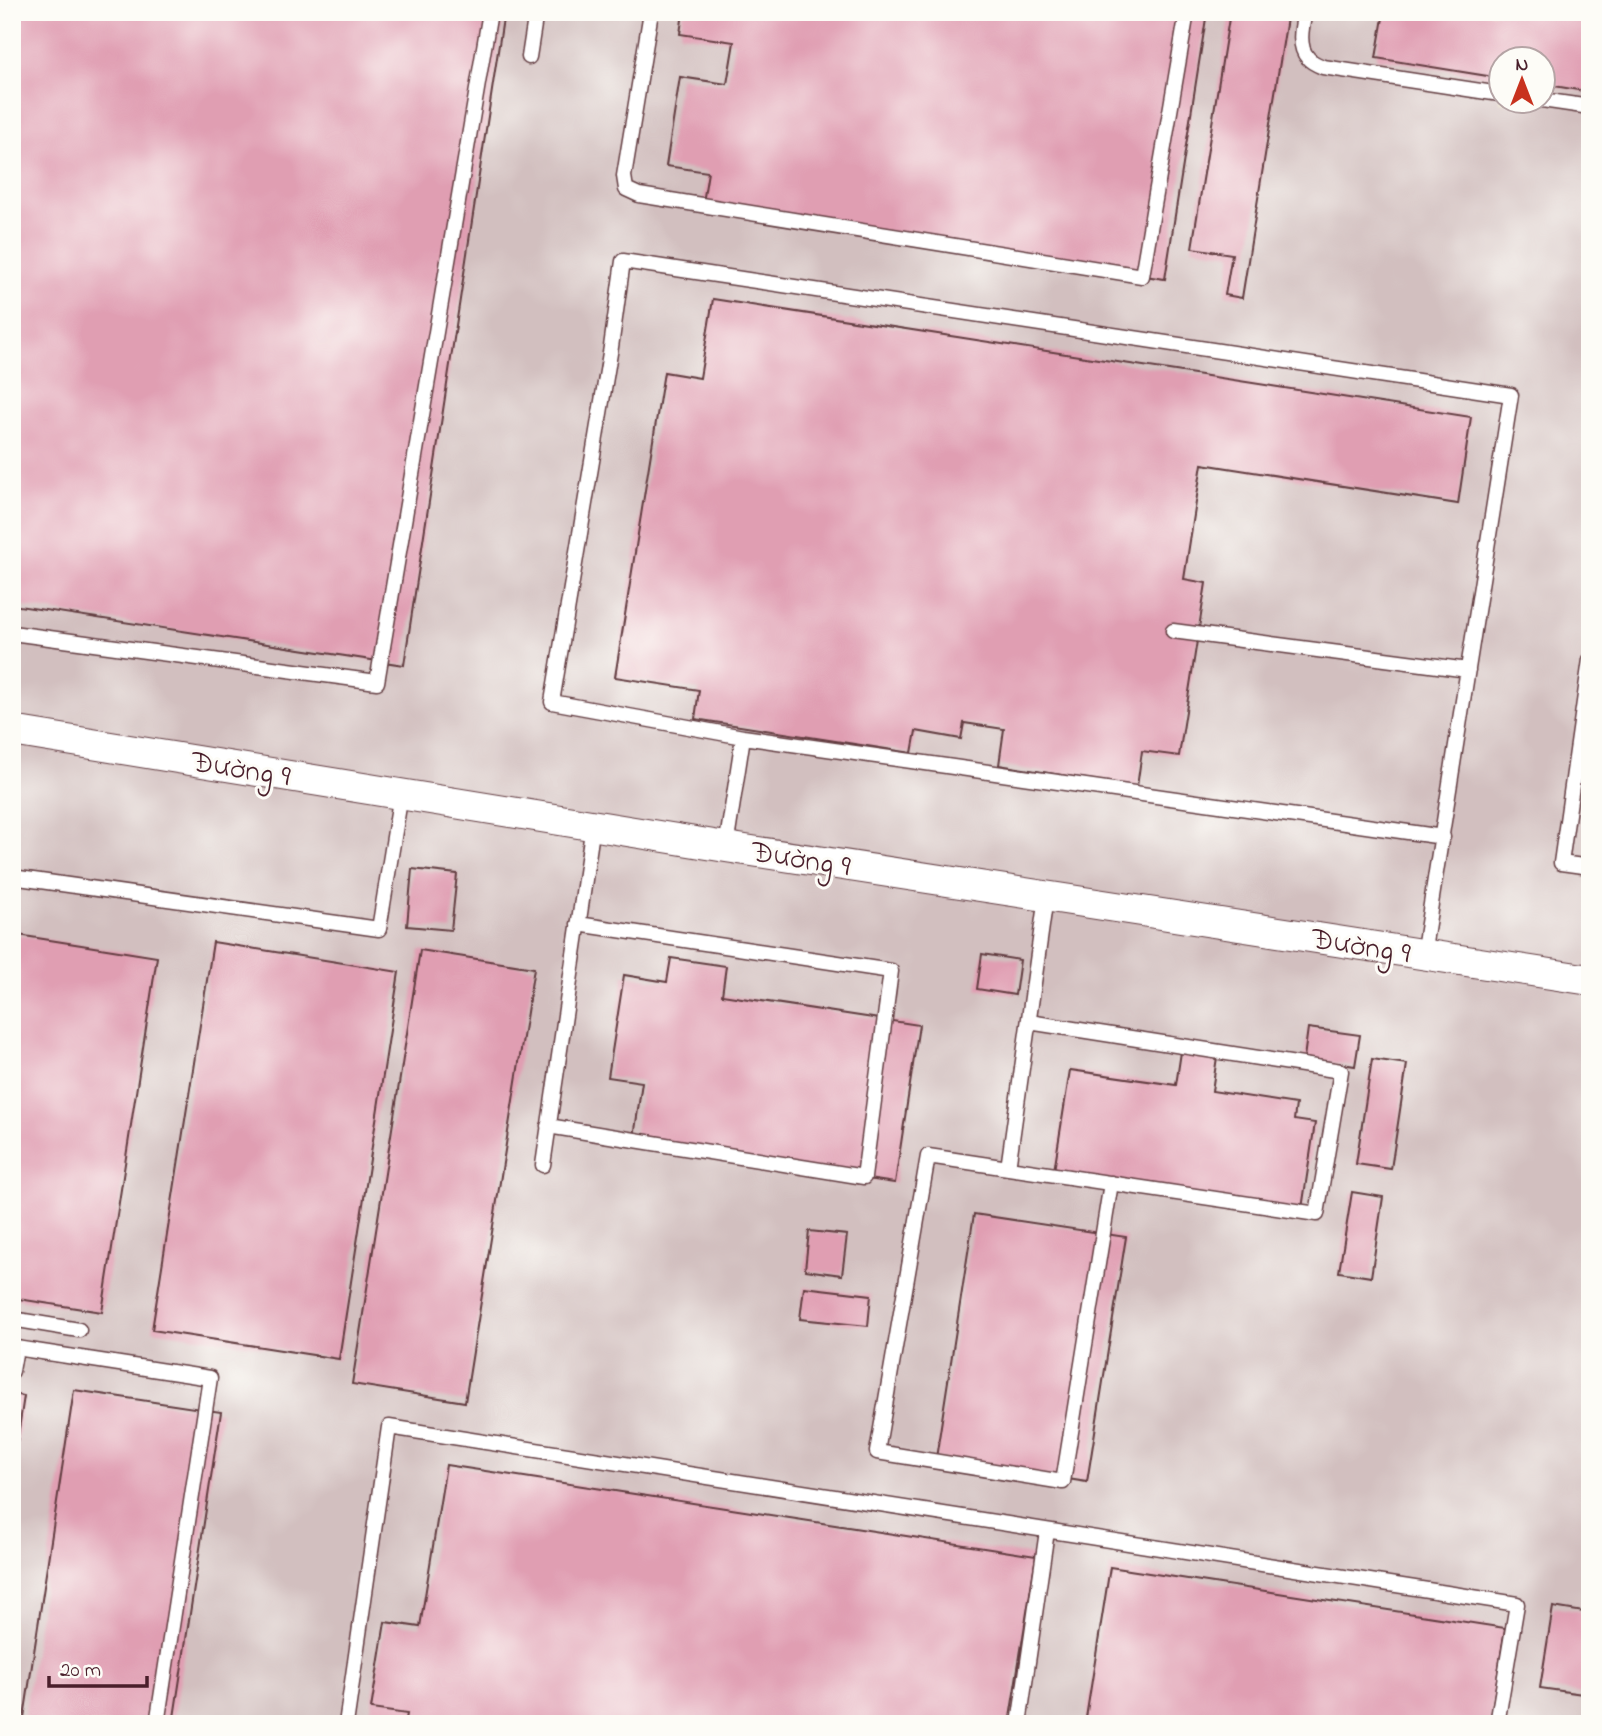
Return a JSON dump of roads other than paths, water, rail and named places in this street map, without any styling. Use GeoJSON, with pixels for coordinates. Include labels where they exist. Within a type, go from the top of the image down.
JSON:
{"type":"FeatureCollection","features":[{"type":"Feature","properties":{"kind":"street","name":"Đường 9"},"geometry":{"type":"LineString","coordinates":[[12,731],[1046,897],[1590,980]]}},
{"type":"Feature","properties":{"kind":"lane"},"geometry":{"type":"LineString","coordinates":[[12,633],[377,682],[490,12]]}},
{"type":"Feature","properties":{"kind":"lane"},"geometry":{"type":"LineString","coordinates":[[529,57],[536,12]]}},
{"type":"Feature","properties":{"kind":"lane"},"geometry":{"type":"LineString","coordinates":[[651,12],[624,176],[626,189],[639,195],[1142,276],[1187,12]]}},
{"type":"Feature","properties":{"kind":"lane"},"geometry":{"type":"LineString","coordinates":[[1305,12],[1302,48],[1308,60],[1323,67],[1486,92]]}},
{"type":"Feature","properties":{"kind":"lane"},"geometry":{"type":"LineString","coordinates":[[1556,102],[1590,107]]}},
{"type":"Feature","properties":{"kind":"lane"},"geometry":{"type":"LineString","coordinates":[[1423,955],[1443,837],[1511,394],[623,261],[552,702],[743,737],[1443,837]]}},
{"type":"Feature","properties":{"kind":"lane"},"geometry":{"type":"LineString","coordinates":[[1173,631],[1468,670]]}},
{"type":"Feature","properties":{"kind":"lane"},"geometry":{"type":"LineString","coordinates":[[1590,660],[1561,863],[1590,867]]}},
{"type":"Feature","properties":{"kind":"lane"},"geometry":{"type":"LineString","coordinates":[[726,846],[743,737]]}},
{"type":"Feature","properties":{"kind":"lane"},"geometry":{"type":"LineString","coordinates":[[12,877],[379,929],[401,794]]}},
{"type":"Feature","properties":{"kind":"lane"},"geometry":{"type":"LineString","coordinates":[[543,1166],[593,825]]}},
{"type":"Feature","properties":{"kind":"lane"},"geometry":{"type":"LineString","coordinates":[[1008,1168],[1046,897]]}},
{"type":"Feature","properties":{"kind":"lane"},"geometry":{"type":"LineString","coordinates":[[548,1126],[864,1177],[891,971],[578,924]]}},
{"type":"Feature","properties":{"kind":"lane"},"geometry":{"type":"LineString","coordinates":[[1029,1022],[1341,1071],[1317,1214],[928,1156],[877,1452],[1063,1482],[1111,1184]]}},
{"type":"Feature","properties":{"kind":"lane"},"geometry":{"type":"LineString","coordinates":[[12,1319],[79,1330]]}},
{"type":"Feature","properties":{"kind":"lane"},"geometry":{"type":"LineString","coordinates":[[12,1371],[14,1348],[210,1378],[157,1724]]}},
{"type":"Feature","properties":{"kind":"lane"},"geometry":{"type":"LineString","coordinates":[[346,1724],[389,1427],[1517,1604],[1497,1724]]}},
{"type":"Feature","properties":{"kind":"lane"},"geometry":{"type":"LineString","coordinates":[[1019,1724],[1047,1531]]}}]}
